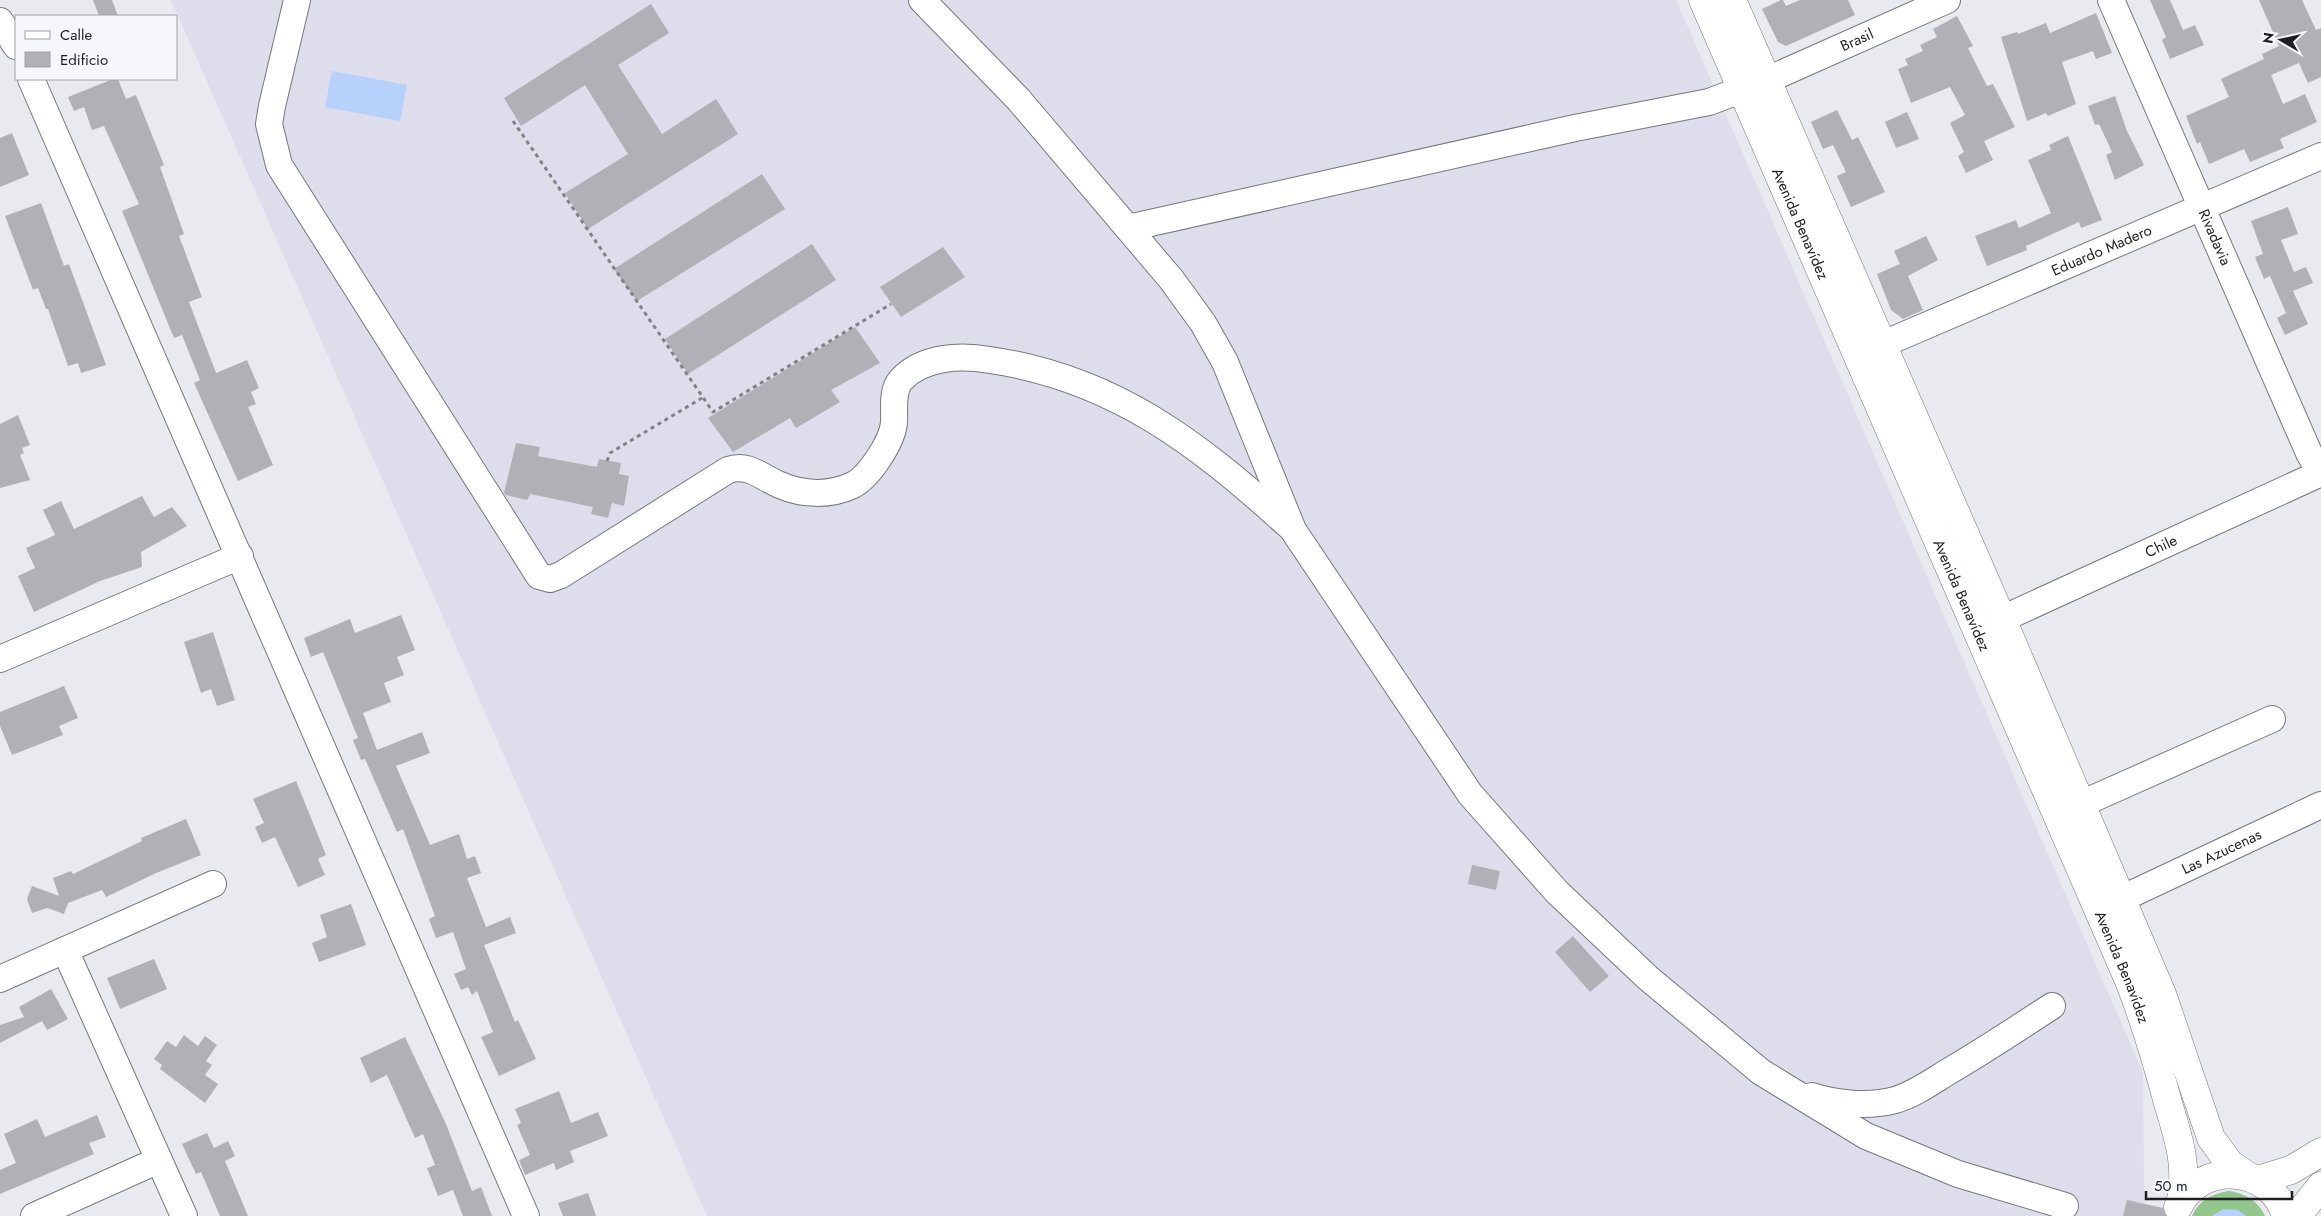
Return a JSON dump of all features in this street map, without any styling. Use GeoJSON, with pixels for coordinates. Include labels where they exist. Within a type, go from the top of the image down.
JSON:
{"type":"FeatureCollection","features":[{"type":"Feature","properties":{"kind":"main road","name":"Avenida Benavídez"},"geometry":{"type":"LineString","coordinates":[[1703,0],[1755,85],[1881,345],[2002,619],[2162,994],[2211,1138],[2230,1164],[2253,1178],[2280,1201],[2286,1216]]}},
{"type":"Feature","properties":{"kind":"main road","name":"Avenida Benavídez"},"geometry":{"type":"LineString","coordinates":[[1732,0],[1755,85],[2130,983],[2151,1038],[2184,1158],[2185,1180],[2178,1208]]}},
{"type":"Feature","properties":{"kind":"main road"},"geometry":{"type":"LineString","coordinates":[[2178,1208],[2194,1186],[2211,1176],[2229,1173],[2253,1178],[2291,1170],[2321,1152]]}},
{"type":"Feature","properties":{"kind":"main road"},"geometry":{"type":"LineString","coordinates":[[2297,1216],[2321,1186]]}},
{"type":"Feature","properties":{"kind":"street"},"geometry":{"type":"LineString","coordinates":[[297,0],[272,106],[270,124],[279,165],[539,576],[550,579],[561,575],[728,470],[736,467],[748,468],[780,485],[806,493],[836,491],[855,484],[876,463],[885,446],[894,425],[894,397],[900,380],[920,366],[953,357],[1014,363],[1093,388],[1130,405],[1164,426],[1240,482],[1293,530]]}},
{"type":"Feature","properties":{"kind":"street"},"geometry":{"type":"LineString","coordinates":[[922,0],[1019,100],[1171,279],[1192,308],[1225,362],[1293,530],[1470,794],[1550,885],[1648,978],[1761,1072],[1866,1136],[1958,1174],[2065,1206]]}},
{"type":"Feature","properties":{"kind":"street","name":"Brasil"},"geometry":{"type":"LineString","coordinates":[[1128,228],[1575,128],[1709,102],[1755,85],[1947,0]]}},
{"type":"Feature","properties":{"kind":"street","name":"Rivadavia"},"geometry":{"type":"LineString","coordinates":[[2110,0],[2309,453],[2321,473]]}},
{"type":"Feature","properties":{"kind":"street"},"geometry":{"type":"LineString","coordinates":[[0,21],[15,44]]}},
{"type":"Feature","properties":{"kind":"street"},"geometry":{"type":"LineString","coordinates":[[31,80],[526,1216]]}},
{"type":"Feature","properties":{"kind":"street","name":"Eduardo Madero"},"geometry":{"type":"LineString","coordinates":[[1881,345],[2321,156]]}},
{"type":"Feature","properties":{"kind":"street","name":"Chile"},"geometry":{"type":"LineString","coordinates":[[2002,619],[2321,473]]}},
{"type":"Feature","properties":{"kind":"street"},"geometry":{"type":"LineString","coordinates":[[2,652],[240,556]]}},
{"type":"Feature","properties":{"kind":"street"},"geometry":{"type":"LineString","coordinates":[[2081,804],[2272,718]]}},
{"type":"Feature","properties":{"kind":"street","name":"Las Azucenas"},"geometry":{"type":"LineString","coordinates":[[2121,898],[2321,805]]}},
{"type":"Feature","properties":{"kind":"street"},"geometry":{"type":"LineString","coordinates":[[0,979],[214,884]]}},
{"type":"Feature","properties":{"kind":"street"},"geometry":{"type":"LineString","coordinates":[[65,950],[184,1216]]}},
{"type":"Feature","properties":{"kind":"street"},"geometry":{"type":"LineString","coordinates":[[1790,1089],[1820,1099],[1846,1103],[1895,1100],[1916,1091],[2052,1006]]}},
{"type":"Feature","properties":{"kind":"street"},"geometry":{"type":"LineString","coordinates":[[34,1216],[159,1160]]}},
{"type":"Feature","properties":{"kind":"path"},"geometry":{"type":"LineString","coordinates":[[513,121],[713,412],[891,304]]}},
{"type":"Feature","properties":{"kind":"path"},"geometry":{"type":"LineString","coordinates":[[607,461],[610,452],[702,398]]}},
{"type":"Feature","properties":{"kind":"shaded area"},"geometry":{"type":"Polygon","coordinates":[[[171,0],[1676,0],[2143,1073],[2144,1216],[707,1216],[171,0]]]}},
{"type":"Feature","properties":{"kind":"green space"},"geometry":{"type":"Polygon","coordinates":[[[2229,1191],[2241,1194],[2255,1202],[2265,1216],[2192,1216],[2202,1202],[2217,1194],[2229,1191]]]}},
{"type":"Feature","properties":{"kind":"water"},"geometry":{"type":"Polygon","coordinates":[[[332,71],[407,85],[400,121],[325,107],[332,71]]]}},
{"type":"Feature","properties":{"kind":"water"},"geometry":{"type":"Polygon","coordinates":[[[2223,1209],[2238,1210],[2246,1216],[2212,1216],[2223,1209]]]}},
{"type":"Feature","properties":{"kind":"building"},"geometry":{"type":"Polygon","coordinates":[[[93,0],[112,0],[118,15],[99,15],[93,0]]]}},
{"type":"Feature","properties":{"kind":"building"},"geometry":{"type":"Polygon","coordinates":[[[1783,0],[1786,6],[1800,0],[1848,0],[1855,15],[1786,46],[1778,42],[1762,9],[1783,0]]]}},
{"type":"Feature","properties":{"kind":"building"},"geometry":{"type":"Polygon","coordinates":[[[2150,0],[2170,0],[2183,30],[2195,25],[2204,45],[2170,59],[2162,40],[2166,37],[2150,0]]]}},
{"type":"Feature","properties":{"kind":"building"},"geometry":{"type":"Polygon","coordinates":[[[2259,0],[2302,0],[2316,30],[2321,28],[2321,77],[2308,83],[2299,63],[2271,75],[2283,104],[2305,94],[2317,122],[2280,139],[2284,148],[2250,162],[2244,149],[2209,164],[2200,142],[2197,144],[2186,116],[2229,97],[2221,79],[2264,59],[2262,54],[2279,46],[2259,0]]]}},
{"type":"Feature","properties":{"kind":"building"},"geometry":{"type":"Polygon","coordinates":[[[651,4],[669,33],[618,65],[662,134],[716,99],[738,134],[588,229],[565,193],[628,154],[585,85],[521,126],[504,98],[651,4]]]}},
{"type":"Feature","properties":{"kind":"building"},"geometry":{"type":"Polygon","coordinates":[[[2096,13],[2112,53],[2096,59],[2093,51],[2062,62],[2076,104],[2048,116],[2046,113],[2027,121],[2001,37],[2017,32],[2018,34],[2046,23],[2050,33],[2096,13]]]}},
{"type":"Feature","properties":{"kind":"building"},"geometry":{"type":"Polygon","coordinates":[[[1957,16],[1973,46],[1968,48],[1987,86],[1993,84],[2015,127],[1984,141],[1993,160],[1966,173],[1958,156],[1964,152],[1950,123],[1965,115],[1950,87],[1911,103],[1898,69],[1908,65],[1905,59],[1923,51],[1920,45],[1937,37],[1933,29],[1957,16]]]}},
{"type":"Feature","properties":{"kind":"building"},"geometry":{"type":"Polygon","coordinates":[[[110,80],[118,80],[126,99],[136,95],[164,165],[160,167],[184,234],[179,236],[202,297],[189,302],[216,373],[247,360],[259,388],[251,392],[256,404],[248,407],[273,465],[238,481],[194,383],[200,380],[182,335],[174,338],[122,211],[139,204],[104,126],[92,130],[84,107],[74,111],[68,97],[110,80]]]}},
{"type":"Feature","properties":{"kind":"building"},"geometry":{"type":"Polygon","coordinates":[[[2115,96],[2127,131],[2144,165],[2115,180],[2106,155],[2112,152],[2099,124],[2095,125],[2088,106],[2115,96]]]}},
{"type":"Feature","properties":{"kind":"building"},"geometry":{"type":"Polygon","coordinates":[[[1837,110],[1852,140],[1858,137],[1885,192],[1851,207],[1837,176],[1846,172],[1833,145],[1823,149],[1811,122],[1837,110]]]}},
{"type":"Feature","properties":{"kind":"building"},"geometry":{"type":"Polygon","coordinates":[[[1907,112],[1919,139],[1896,148],[1885,122],[1907,112]]]}},
{"type":"Feature","properties":{"kind":"building"},"geometry":{"type":"Polygon","coordinates":[[[12,133],[29,175],[0,187],[0,138],[12,133]]]}},
{"type":"Feature","properties":{"kind":"building"},"geometry":{"type":"Polygon","coordinates":[[[2068,136],[2102,220],[2081,228],[2079,222],[2026,246],[2027,250],[1987,266],[1975,236],[2016,220],[2019,228],[2051,213],[2028,160],[2051,150],[2049,145],[2068,136]]]}},
{"type":"Feature","properties":{"kind":"building"},"geometry":{"type":"Polygon","coordinates":[[[762,174],[785,209],[637,301],[614,269],[762,174]]]}},
{"type":"Feature","properties":{"kind":"building"},"geometry":{"type":"Polygon","coordinates":[[[41,203],[64,266],[69,264],[106,365],[81,373],[78,363],[68,366],[48,309],[46,309],[38,288],[33,290],[5,216],[41,203]]]}},
{"type":"Feature","properties":{"kind":"building"},"geometry":{"type":"Polygon","coordinates":[[[2288,207],[2298,234],[2281,240],[2294,272],[2306,267],[2313,283],[2293,291],[2308,324],[2285,335],[2277,318],[2286,313],[2270,276],[2264,279],[2255,257],[2263,254],[2251,221],[2288,207]]]}},
{"type":"Feature","properties":{"kind":"building"},"geometry":{"type":"Polygon","coordinates":[[[1926,236],[1938,260],[1908,276],[1923,310],[1903,319],[1891,310],[1877,274],[1900,264],[1894,251],[1926,236]]]}},
{"type":"Feature","properties":{"kind":"building"},"geometry":{"type":"Polygon","coordinates":[[[812,244],[836,280],[688,374],[665,339],[812,244]]]}},
{"type":"Feature","properties":{"kind":"building"},"geometry":{"type":"Polygon","coordinates":[[[943,247],[965,277],[901,317],[880,287],[943,247]]]}},
{"type":"Feature","properties":{"kind":"building"},"geometry":{"type":"Polygon","coordinates":[[[855,327],[880,363],[831,390],[840,402],[796,428],[790,418],[733,452],[708,418],[855,327]]]}},
{"type":"Feature","properties":{"kind":"building"},"geometry":{"type":"Polygon","coordinates":[[[18,415],[30,445],[22,448],[24,453],[20,455],[30,480],[0,488],[0,424],[18,415]]]}},
{"type":"Feature","properties":{"kind":"building"},"geometry":{"type":"Polygon","coordinates":[[[516,443],[540,447],[538,456],[597,467],[599,459],[621,463],[619,474],[629,476],[624,506],[612,503],[608,518],[591,514],[593,507],[530,494],[527,500],[506,495],[504,493],[516,443]]]}},
{"type":"Feature","properties":{"kind":"building"},"geometry":{"type":"Polygon","coordinates":[[[142,496],[154,517],[172,507],[187,526],[141,552],[142,567],[100,581],[34,612],[18,576],[35,568],[26,548],[55,535],[43,510],[61,501],[74,529],[142,496]]]}},
{"type":"Feature","properties":{"kind":"building"},"geometry":{"type":"Polygon","coordinates":[[[401,615],[415,650],[397,657],[404,675],[384,683],[391,702],[363,713],[377,750],[422,732],[430,753],[396,766],[430,845],[459,834],[467,859],[475,856],[481,873],[467,878],[486,927],[510,917],[516,933],[484,945],[515,1022],[518,1020],[536,1059],[499,1076],[481,1037],[493,1032],[477,991],[472,995],[468,987],[461,990],[454,974],[466,969],[453,932],[436,938],[429,919],[435,916],[403,829],[397,832],[365,759],[361,760],[353,740],[358,738],[323,652],[311,657],[304,638],[350,619],[355,633],[401,615]]]}},
{"type":"Feature","properties":{"kind":"building"},"geometry":{"type":"Polygon","coordinates":[[[213,632],[235,700],[217,706],[211,689],[201,693],[184,642],[213,632]]]}},
{"type":"Feature","properties":{"kind":"building"},"geometry":{"type":"Polygon","coordinates":[[[64,686],[78,718],[59,726],[63,735],[12,755],[0,726],[0,712],[64,686]]]}},
{"type":"Feature","properties":{"kind":"building"},"geometry":{"type":"Polygon","coordinates":[[[296,781],[326,855],[318,859],[325,875],[298,887],[275,837],[262,843],[255,827],[264,823],[253,799],[296,781]]]}},
{"type":"Feature","properties":{"kind":"building"},"geometry":{"type":"Polygon","coordinates":[[[186,819],[201,855],[156,873],[106,897],[102,890],[68,903],[64,914],[47,908],[32,913],[27,899],[32,886],[59,896],[53,878],[71,871],[73,874],[142,841],[141,838],[186,819]]]}},
{"type":"Feature","properties":{"kind":"building"},"geometry":{"type":"Polygon","coordinates":[[[1472,865],[1500,871],[1496,890],[1468,884],[1472,865]]]}},
{"type":"Feature","properties":{"kind":"building"},"geometry":{"type":"Polygon","coordinates":[[[351,904],[366,945],[319,962],[312,943],[327,937],[320,915],[351,904]]]}},
{"type":"Feature","properties":{"kind":"building"},"geometry":{"type":"Polygon","coordinates":[[[1573,936],[1609,976],[1590,992],[1555,952],[1573,936]]]}},
{"type":"Feature","properties":{"kind":"building"},"geometry":{"type":"Polygon","coordinates":[[[154,959],[167,989],[120,1009],[107,978],[154,959]]]}},
{"type":"Feature","properties":{"kind":"building"},"geometry":{"type":"Polygon","coordinates":[[[51,989],[68,1019],[47,1030],[42,1021],[0,1043],[0,1025],[24,1017],[19,1007],[51,989]]]}},
{"type":"Feature","properties":{"kind":"building"},"geometry":{"type":"Polygon","coordinates":[[[184,1035],[198,1046],[205,1036],[217,1045],[206,1061],[212,1065],[205,1075],[218,1084],[205,1103],[160,1069],[162,1065],[154,1059],[167,1041],[176,1047],[184,1035]]]}},
{"type":"Feature","properties":{"kind":"building"},"geometry":{"type":"Polygon","coordinates":[[[405,1037],[446,1124],[472,1191],[481,1187],[492,1216],[463,1216],[453,1190],[438,1196],[427,1168],[435,1165],[423,1134],[415,1138],[387,1075],[371,1083],[360,1058],[405,1037]]]}},
{"type":"Feature","properties":{"kind":"building"},"geometry":{"type":"Polygon","coordinates":[[[559,1091],[571,1123],[598,1112],[608,1136],[570,1151],[574,1162],[556,1170],[554,1163],[525,1175],[519,1160],[530,1155],[517,1125],[521,1123],[515,1109],[559,1091]]]}},
{"type":"Feature","properties":{"kind":"building"},"geometry":{"type":"Polygon","coordinates":[[[97,1115],[106,1137],[89,1143],[94,1154],[0,1194],[0,1170],[16,1163],[4,1134],[37,1119],[45,1137],[97,1115]]]}},
{"type":"Feature","properties":{"kind":"building"},"geometry":{"type":"Polygon","coordinates":[[[207,1133],[214,1148],[228,1141],[235,1156],[225,1161],[248,1216],[220,1216],[201,1172],[196,1174],[182,1144],[207,1133]]]}},
{"type":"Feature","properties":{"kind":"building"},"geometry":{"type":"Polygon","coordinates":[[[588,1193],[596,1216],[563,1216],[558,1203],[588,1193]]]}},
{"type":"Feature","properties":{"kind":"building"},"geometry":{"type":"Polygon","coordinates":[[[2127,1200],[2163,1208],[2166,1216],[2123,1216],[2127,1200]]]}}]}
